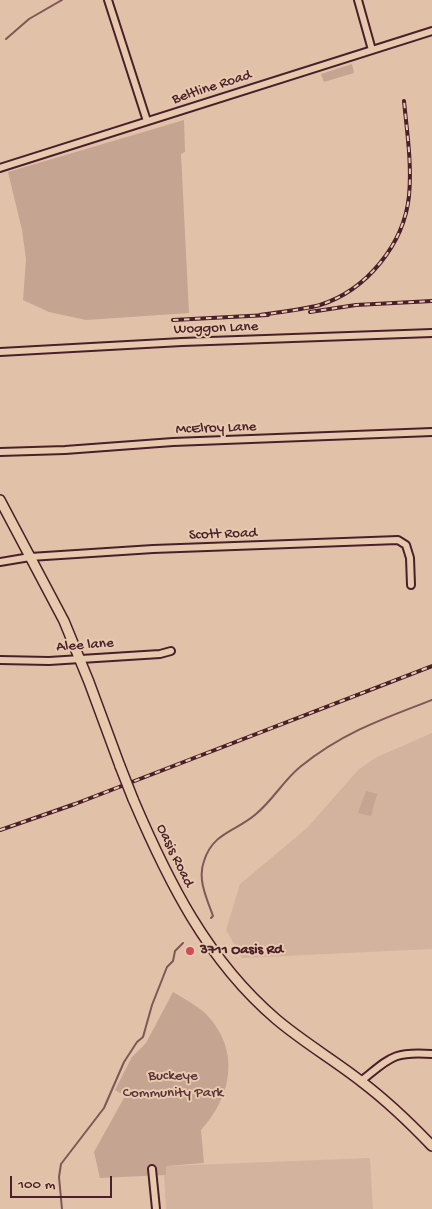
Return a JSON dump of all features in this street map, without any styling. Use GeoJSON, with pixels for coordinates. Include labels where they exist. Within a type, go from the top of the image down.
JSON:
{"type":"FeatureCollection","features":[{"type":"Feature","properties":{"kind":"main road","name":"Oasis Road"},"geometry":{"type":"LineString","coordinates":[[0,500],[80,658],[133,799],[168,877],[195,926],[218,958],[275,1019],[361,1081],[432,1146]]}},
{"type":"Feature","properties":{"kind":"street"},"geometry":{"type":"LineString","coordinates":[[108,0],[147,121]]}},
{"type":"Feature","properties":{"kind":"street"},"geometry":{"type":"LineString","coordinates":[[358,0],[372,50]]}},
{"type":"Feature","properties":{"kind":"street","name":"Beltline Road"},"geometry":{"type":"LineString","coordinates":[[0,168],[432,31]]}},
{"type":"Feature","properties":{"kind":"street","name":"Woggon Lane"},"geometry":{"type":"LineString","coordinates":[[0,352],[182,342],[432,334]]}},
{"type":"Feature","properties":{"kind":"street","name":"McElroy Lane"},"geometry":{"type":"LineString","coordinates":[[0,452],[64,450],[173,442],[432,432]]}},
{"type":"Feature","properties":{"kind":"street","name":"Scott Road"},"geometry":{"type":"LineString","coordinates":[[0,562],[30,557],[153,550],[398,540],[406,545],[410,558],[411,585]]}},
{"type":"Feature","properties":{"kind":"street","name":"Alee lane"},"geometry":{"type":"LineString","coordinates":[[0,660],[49,661],[160,654],[171,651]]}},
{"type":"Feature","properties":{"kind":"street"},"geometry":{"type":"LineString","coordinates":[[361,1081],[393,1056],[412,1053],[432,1054]]}},
{"type":"Feature","properties":{"kind":"street"},"geometry":{"type":"LineString","coordinates":[[152,1168],[156,1209]]}},
{"type":"Feature","properties":{"kind":"shaded area"},"geometry":{"type":"Polygon","coordinates":[[[432,733],[432,949],[242,958],[226,930],[240,884],[307,828],[358,770],[375,758],[432,733]]]}},
{"type":"Feature","properties":{"kind":"shaded area"},"geometry":{"type":"Polygon","coordinates":[[[370,1158],[373,1209],[166,1209],[164,1175],[166,1166],[370,1158]]]}},
{"type":"Feature","properties":{"kind":"green space"},"geometry":{"type":"Polygon","coordinates":[[[352,64],[354,73],[324,82],[321,74],[352,64]]]}},
{"type":"Feature","properties":{"kind":"green space"},"geometry":{"type":"Polygon","coordinates":[[[184,120],[185,152],[181,154],[189,313],[86,320],[49,312],[23,300],[26,259],[22,230],[8,172],[184,120]]]}},
{"type":"Feature","properties":{"kind":"green space"},"geometry":{"type":"Polygon","coordinates":[[[366,791],[377,794],[371,816],[358,813],[366,791]]]}},
{"type":"Feature","properties":{"kind":"green space","name":"Buckeye Community Park"},"geometry":{"type":"Polygon","coordinates":[[[173,992],[206,1014],[217,1028],[228,1058],[228,1073],[220,1103],[212,1117],[201,1130],[204,1163],[166,1166],[166,1175],[100,1178],[94,1152],[125,1096],[115,1090],[132,1057],[146,1043],[173,992]]]}},
{"type":"Feature","properties":{"kind":"waterway"},"geometry":{"type":"LineString","coordinates":[[6,39],[29,19],[62,0]]}},
{"type":"Feature","properties":{"kind":"waterway"},"geometry":{"type":"LineString","coordinates":[[211,918],[213,916],[202,882],[202,868],[208,851],[219,838],[249,820],[268,803],[294,772],[331,745],[363,728],[432,700]]}},
{"type":"Feature","properties":{"kind":"waterway"},"geometry":{"type":"LineString","coordinates":[[62,1209],[59,1177],[61,1164],[104,1108],[124,1062],[137,1042],[143,1037],[152,1005],[167,967],[173,961],[175,951],[183,943]]}},
{"type":"Feature","properties":{"kind":"railway"},"geometry":{"type":"LineString","coordinates":[[260,315],[313,307],[337,298],[367,277],[391,248],[406,214],[409,196],[410,160],[404,101]]}},
{"type":"Feature","properties":{"kind":"railway"},"geometry":{"type":"LineString","coordinates":[[310,312],[356,305],[432,301]]}},
{"type":"Feature","properties":{"kind":"railway"},"geometry":{"type":"LineString","coordinates":[[173,320],[268,315]]}},
{"type":"Feature","properties":{"kind":"railway"},"geometry":{"type":"LineString","coordinates":[[0,830],[75,804],[432,666]]}},
{"type":"Feature","properties":{"kind":"place","name":"3711 Oasis Rd"},"geometry":{"type":"Point","coordinates":[190,951]}}]}
